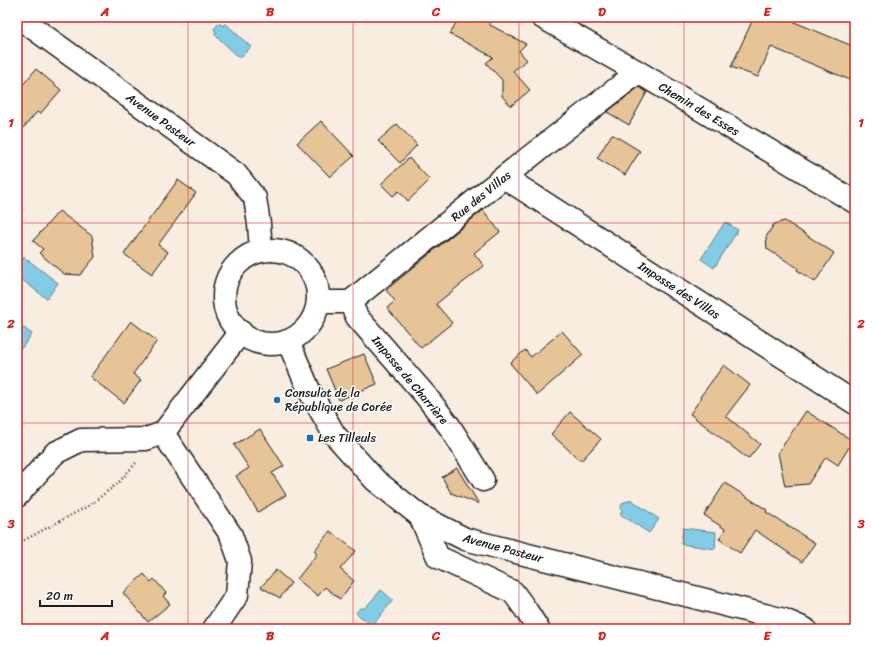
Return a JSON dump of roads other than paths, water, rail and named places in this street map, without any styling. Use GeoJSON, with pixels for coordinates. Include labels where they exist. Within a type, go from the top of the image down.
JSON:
{"type":"FeatureCollection","features":[{"type":"Feature","properties":{"kind":"street","name":"Chemin des Esses"},"geometry":{"type":"LineString","coordinates":[[542,17],[638,72],[855,202]]}},
{"type":"Feature","properties":{"kind":"street","name":"Avenue Pasteur"},"geometry":{"type":"LineString","coordinates":[[17,19],[35,29],[236,174],[255,198],[260,224],[261,251]]}},
{"type":"Feature","properties":{"kind":"street","name":"Rue des Villas"},"geometry":{"type":"LineString","coordinates":[[350,302],[504,177],[638,72]]}},
{"type":"Feature","properties":{"kind":"street","name":"Impasse des Villas"},"geometry":{"type":"LineString","coordinates":[[504,177],[855,403]]}},
{"type":"Feature","properties":{"kind":"street"},"geometry":{"type":"LineString","coordinates":[[277,250],[298,258],[310,269],[317,285],[318,302],[313,319],[303,332],[288,341],[272,344],[258,342],[241,332],[233,325],[226,310],[224,300],[226,284],[232,271],[242,259],[261,251],[277,250]]}},
{"type":"Feature","properties":{"kind":"street"},"geometry":{"type":"LineString","coordinates":[[318,302],[350,302]]}},
{"type":"Feature","properties":{"kind":"street","name":"Impasse de Charrière"},"geometry":{"type":"LineString","coordinates":[[350,302],[357,317],[426,396],[450,427],[483,480]]}},
{"type":"Feature","properties":{"kind":"street"},"geometry":{"type":"LineString","coordinates":[[17,496],[55,453],[81,440],[146,439],[163,432],[241,332]]}},
{"type":"Feature","properties":{"kind":"street","name":"Avenue Pasteur"},"geometry":{"type":"LineString","coordinates":[[288,341],[309,390],[334,434],[375,480],[420,516],[465,539],[784,620],[805,629]]}},
{"type":"Feature","properties":{"kind":"street"},"geometry":{"type":"LineString","coordinates":[[163,432],[231,534],[240,561],[237,595],[214,629]]}},
{"type":"Feature","properties":{"kind":"street"},"geometry":{"type":"LineString","coordinates":[[420,516],[438,557],[513,592],[522,619],[538,629]]}},
{"type":"Feature","properties":{"kind":"water"},"geometry":{"type":"Polygon","coordinates":[[[219,23],[223,26],[225,23],[251,47],[240,58],[214,34],[216,32],[214,29],[219,23]]]}},
{"type":"Feature","properties":{"kind":"water"},"geometry":{"type":"Polygon","coordinates":[[[725,222],[738,230],[714,268],[701,259],[725,222]]]}},
{"type":"Feature","properties":{"kind":"water"},"geometry":{"type":"Polygon","coordinates":[[[24,257],[58,283],[47,299],[17,276],[17,266],[24,257]]]}},
{"type":"Feature","properties":{"kind":"water"},"geometry":{"type":"Polygon","coordinates":[[[17,323],[32,334],[21,349],[17,346],[17,323]]]}},
{"type":"Feature","properties":{"kind":"water"},"geometry":{"type":"Polygon","coordinates":[[[630,499],[659,519],[649,533],[620,514],[622,512],[622,504],[630,499]]]}},
{"type":"Feature","properties":{"kind":"water"},"geometry":{"type":"Polygon","coordinates":[[[683,528],[716,532],[715,549],[681,544],[683,528]]]}},
{"type":"Feature","properties":{"kind":"water"},"geometry":{"type":"Polygon","coordinates":[[[381,590],[393,600],[372,626],[356,613],[360,608],[365,608],[381,590]]]}},
{"type":"Feature","properties":{"kind":"place","name":"Consulat de la République de Corée"},"geometry":{"type":"Point","coordinates":[277,400]}},
{"type":"Feature","properties":{"kind":"place","name":"Les Tilleuls"},"geometry":{"type":"Point","coordinates":[310,438]}}]}
